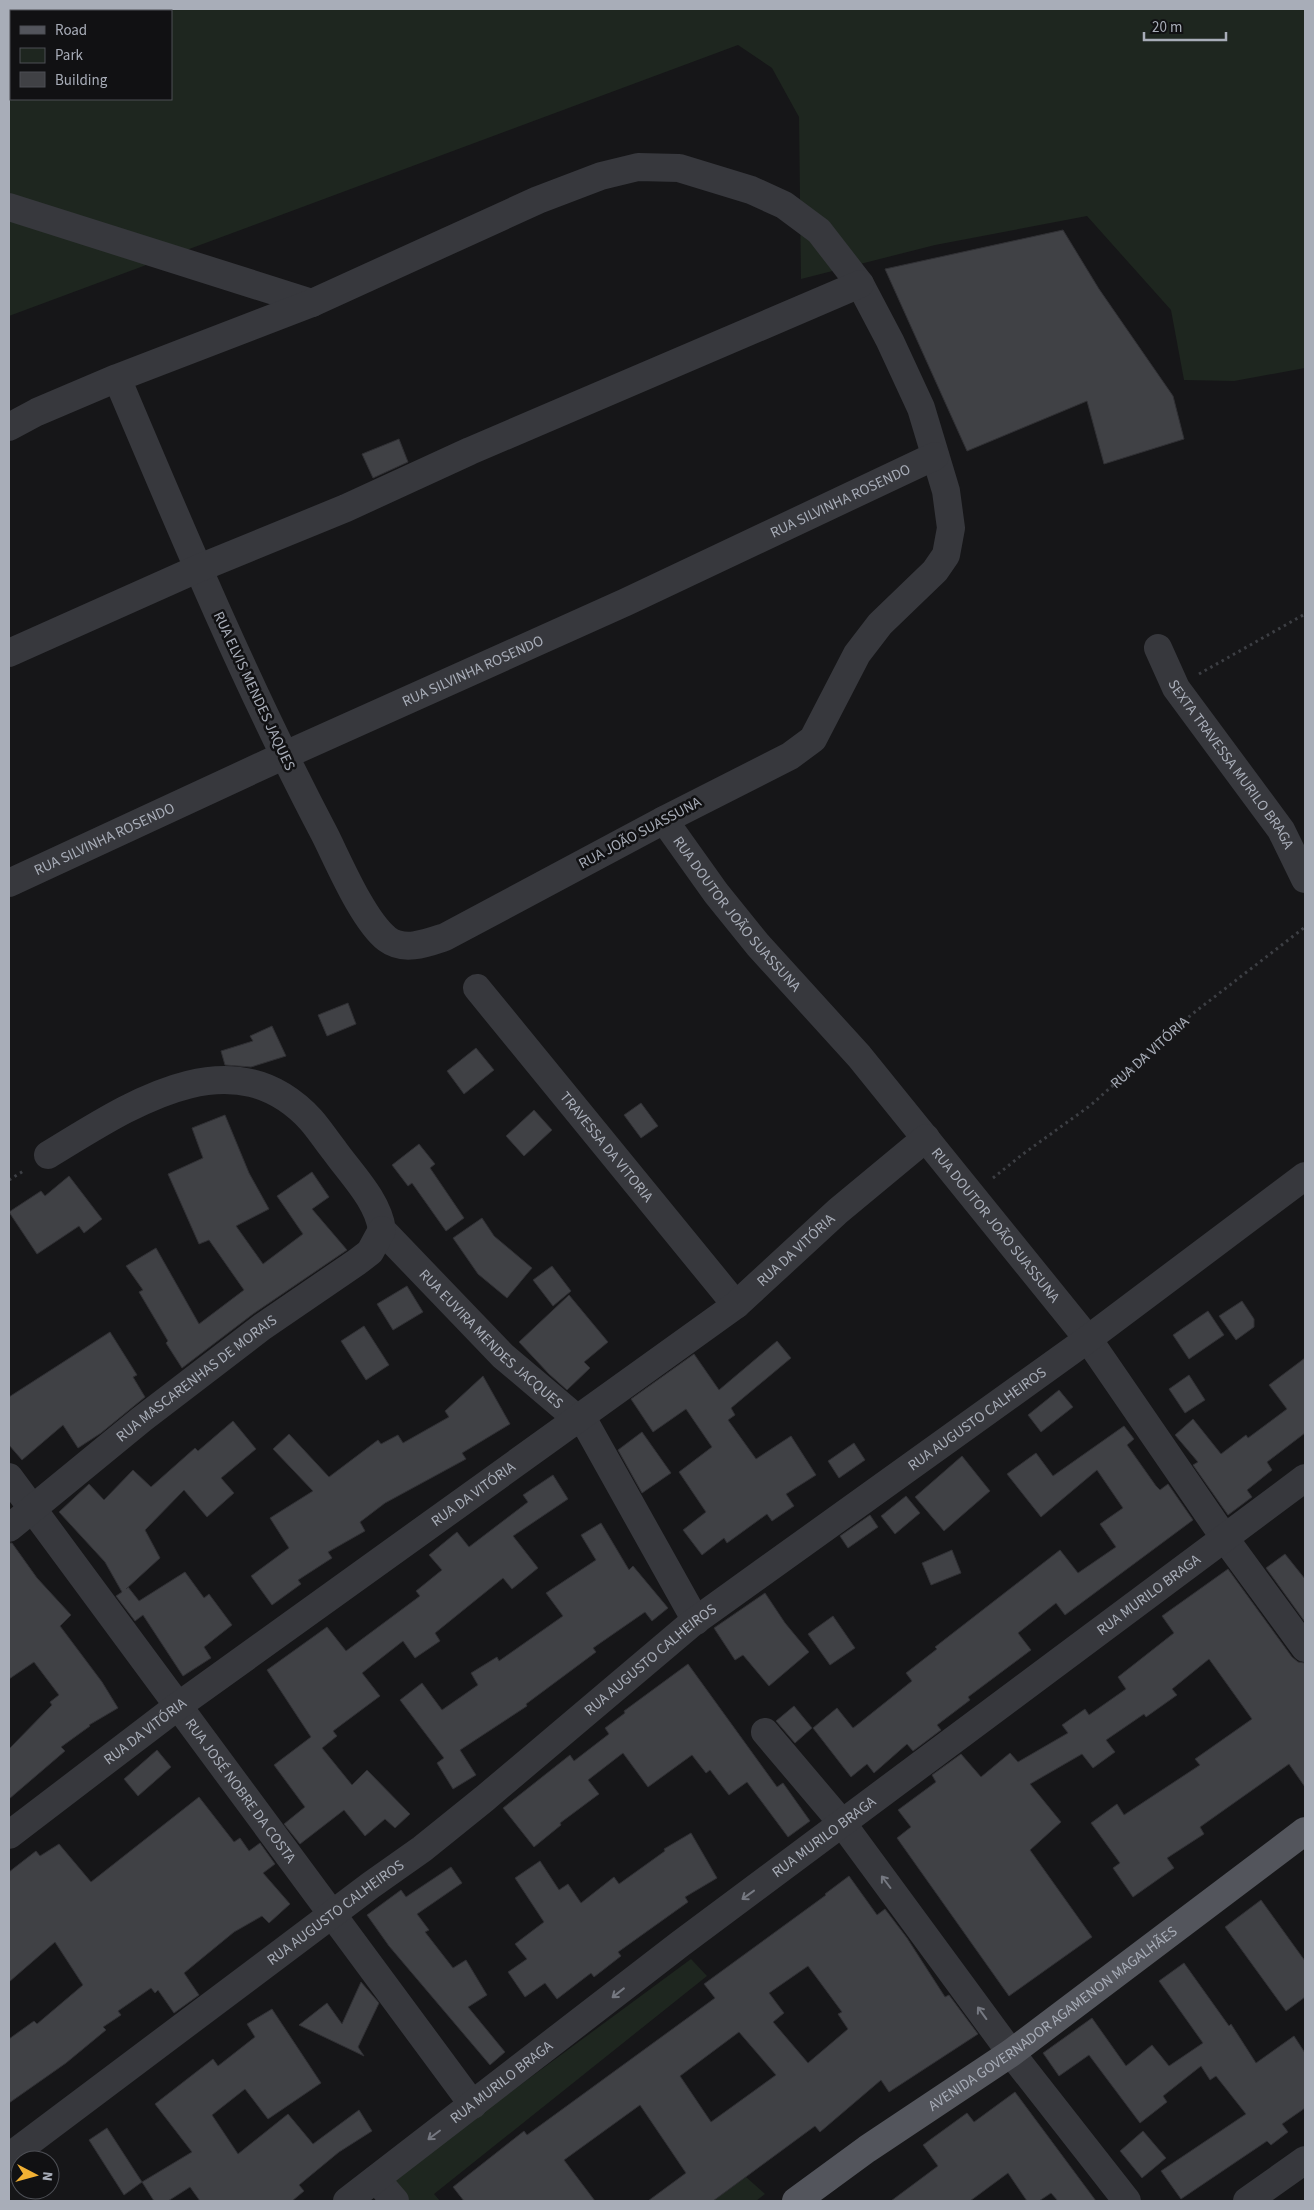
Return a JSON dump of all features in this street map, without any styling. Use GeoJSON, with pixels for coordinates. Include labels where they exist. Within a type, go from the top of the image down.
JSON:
{"type":"FeatureCollection","features":[{"type":"Feature","properties":{"kind":"main road","name":"AVENIDA GOVERNADOR AGAMENON MAGALHÃES"},"geometry":{"type":"LineString","coordinates":[[796,2201],[867,2149],[1011,2053],[1305,1831]]}},
{"type":"Feature","properties":{"kind":"street","name":"RUA JOÃO SUASSUNA"},"geometry":{"type":"LineString","coordinates":[[9,427],[37,412],[116,378],[312,304],[538,200],[601,176],[638,167],[679,168],[751,190],[784,205],[819,231],[860,284],[890,341],[921,408],[946,492],[951,528],[946,555],[935,571],[880,624],[857,654],[839,686],[826,719],[813,739],[790,756],[664,820],[445,937]]}},
{"type":"Feature","properties":{"kind":"street"},"geometry":{"type":"LineString","coordinates":[[9,207],[312,304]]}},
{"type":"Feature","properties":{"kind":"street"},"geometry":{"type":"LineString","coordinates":[[9,653],[197,569],[346,508],[470,451],[860,284]]}},
{"type":"Feature","properties":{"kind":"street","name":"RUA ELVIS MENDES JAQUES"},"geometry":{"type":"LineString","coordinates":[[116,378],[197,569],[283,756],[352,888],[371,920],[387,939],[402,945],[420,945],[445,937]]}},
{"type":"Feature","properties":{"kind":"street","name":"RUA SILVINHA ROSENDO"},"geometry":{"type":"LineString","coordinates":[[9,883],[283,756],[599,615],[935,456]]}},
{"type":"Feature","properties":{"kind":"street","name":"SEXTA TRAVESSA MURILO BRAGA"},"geometry":{"type":"LineString","coordinates":[[1158,648],[1176,688],[1276,822],[1305,879]]}},
{"type":"Feature","properties":{"kind":"street","name":"RUA DOUTOR JOÃO SUASSUNA"},"geometry":{"type":"LineString","coordinates":[[664,820],[716,893],[752,937],[859,1056],[1088,1338],[1226,1540],[1305,1648]]}},
{"type":"Feature","properties":{"kind":"street","name":"TRAVESSA DA VITORIA"},"geometry":{"type":"LineString","coordinates":[[477,988],[736,1305]]}},
{"type":"Feature","properties":{"kind":"street","name":"RUA EUVIRA MENDES JACQUES"},"geometry":{"type":"LineString","coordinates":[[48,1155],[122,1110],[160,1092],[192,1083],[228,1079],[256,1084],[281,1096],[310,1119],[373,1204],[380,1218],[382,1230],[503,1356],[588,1428],[696,1621]]}},
{"type":"Feature","properties":{"kind":"street","name":"RUA DA VITÓRIA"},"geometry":{"type":"LineString","coordinates":[[9,1835],[178,1706],[736,1305],[838,1211],[926,1138]]}},
{"type":"Feature","properties":{"kind":"street","name":"RUA AUGUSTO CALHEIROS"},"geometry":{"type":"LineString","coordinates":[[9,2157],[332,1914],[422,1849],[696,1621],[1088,1338],[1305,1176]]}},
{"type":"Feature","properties":{"kind":"street","name":"RUA MASCARENHAS DE MORAIS"},"geometry":{"type":"LineString","coordinates":[[9,1528],[157,1407],[262,1327],[370,1252],[382,1230]]}},
{"type":"Feature","properties":{"kind":"street","name":"RUA JOSÉ NOBRE DA COSTA"},"geometry":{"type":"LineString","coordinates":[[9,1477],[473,2105]]}},
{"type":"Feature","properties":{"kind":"street","name":"RUA MURILO BRAGA"},"geometry":{"type":"LineString","coordinates":[[347,2201],[680,1944],[1226,1540],[1305,1478]]}},
{"type":"Feature","properties":{"kind":"street"},"geometry":{"type":"LineString","coordinates":[[765,1732],[842,1823],[1011,2053],[1127,2201]]}},
{"type":"Feature","properties":{"kind":"street"},"geometry":{"type":"LineString","coordinates":[[1247,2201],[1305,2160]]}},
{"type":"Feature","properties":{"kind":"street"},"geometry":{"type":"LineString","coordinates":[[376,2179],[395,2201]]}},
{"type":"Feature","properties":{"kind":"path"},"geometry":{"type":"LineString","coordinates":[[1176,688],[1305,614]]}},
{"type":"Feature","properties":{"kind":"path","name":"RUA DA VITÓRIA"},"geometry":{"type":"LineString","coordinates":[[971,1196],[1023,1154],[1091,1105],[1191,1015],[1305,927]]}},
{"type":"Feature","properties":{"kind":"green space"},"geometry":{"type":"Polygon","coordinates":[[[9,9],[1305,9],[1305,368],[1234,381],[1184,380],[1171,310],[1087,216],[935,245],[801,279],[799,117],[772,68],[738,45],[9,316],[9,9]]]}},
{"type":"Feature","properties":{"kind":"green space"},"geometry":{"type":"Polygon","coordinates":[[[691,1959],[707,1976],[434,2194],[440,2201],[402,2201],[386,2184],[691,1959]]]}},
{"type":"Feature","properties":{"kind":"green space"},"geometry":{"type":"Polygon","coordinates":[[[746,2177],[765,2194],[756,2201],[713,2201],[746,2177]]]}},
{"type":"Feature","properties":{"kind":"building"},"geometry":{"type":"Polygon","coordinates":[[[1063,230],[1099,289],[1173,396],[1184,439],[1104,464],[1087,401],[967,451],[885,269],[1063,230]]]}},
{"type":"Feature","properties":{"kind":"building"},"geometry":{"type":"Polygon","coordinates":[[[399,439],[408,462],[373,478],[362,454],[399,439]]]}},
{"type":"Feature","properties":{"kind":"building"},"geometry":{"type":"Polygon","coordinates":[[[348,1003],[356,1024],[327,1036],[318,1015],[348,1003]]]}},
{"type":"Feature","properties":{"kind":"building"},"geometry":{"type":"Polygon","coordinates":[[[272,1026],[286,1056],[251,1067],[225,1065],[221,1051],[253,1041],[250,1036],[272,1026]]]}},
{"type":"Feature","properties":{"kind":"building"},"geometry":{"type":"Polygon","coordinates":[[[476,1048],[494,1070],[464,1094],[447,1071],[476,1048]]]}},
{"type":"Feature","properties":{"kind":"building"},"geometry":{"type":"Polygon","coordinates":[[[641,1103],[658,1126],[641,1138],[624,1115],[641,1103]]]}},
{"type":"Feature","properties":{"kind":"building"},"geometry":{"type":"Polygon","coordinates":[[[534,1110],[552,1130],[524,1156],[506,1136],[534,1110]]]}},
{"type":"Feature","properties":{"kind":"building"},"geometry":{"type":"Polygon","coordinates":[[[225,1115],[249,1173],[269,1209],[236,1226],[263,1264],[303,1234],[277,1196],[312,1172],[329,1197],[312,1209],[347,1250],[253,1314],[182,1368],[166,1343],[168,1341],[139,1292],[143,1290],[126,1266],[156,1248],[199,1324],[244,1290],[209,1240],[199,1244],[168,1174],[203,1158],[192,1128],[225,1115]]]}},
{"type":"Feature","properties":{"kind":"building"},"geometry":{"type":"Polygon","coordinates":[[[419,1144],[435,1164],[430,1168],[464,1218],[446,1231],[412,1183],[408,1186],[392,1165],[419,1144]]]}},
{"type":"Feature","properties":{"kind":"building"},"geometry":{"type":"Polygon","coordinates":[[[69,1176],[102,1219],[84,1233],[79,1226],[37,1254],[9,1212],[41,1191],[45,1196],[69,1176]]]}},
{"type":"Feature","properties":{"kind":"building"},"geometry":{"type":"Polygon","coordinates":[[[482,1218],[494,1236],[532,1268],[507,1298],[478,1274],[453,1238],[482,1218]]]}},
{"type":"Feature","properties":{"kind":"building"},"geometry":{"type":"Polygon","coordinates":[[[552,1266],[571,1291],[553,1306],[533,1280],[552,1266]]]}},
{"type":"Feature","properties":{"kind":"building"},"geometry":{"type":"Polygon","coordinates":[[[407,1286],[423,1312],[393,1330],[377,1304],[407,1286]]]}},
{"type":"Feature","properties":{"kind":"building"},"geometry":{"type":"Polygon","coordinates":[[[569,1295],[608,1342],[584,1362],[590,1368],[567,1390],[519,1342],[569,1295]]]}},
{"type":"Feature","properties":{"kind":"building"},"geometry":{"type":"Polygon","coordinates":[[[1242,1301],[1254,1319],[1254,1327],[1236,1340],[1219,1316],[1242,1301]]]}},
{"type":"Feature","properties":{"kind":"building"},"geometry":{"type":"Polygon","coordinates":[[[1208,1311],[1224,1335],[1189,1359],[1173,1335],[1208,1311]]]}},
{"type":"Feature","properties":{"kind":"building"},"geometry":{"type":"Polygon","coordinates":[[[364,1326],[389,1365],[366,1380],[341,1341],[364,1326]]]}},
{"type":"Feature","properties":{"kind":"building"},"geometry":{"type":"Polygon","coordinates":[[[110,1332],[137,1375],[133,1377],[145,1397],[101,1433],[78,1448],[63,1425],[22,1460],[9,1445],[9,1397],[110,1332]]]}},
{"type":"Feature","properties":{"kind":"building"},"geometry":{"type":"Polygon","coordinates":[[[777,1341],[791,1358],[731,1408],[735,1415],[728,1420],[756,1459],[791,1436],[816,1475],[786,1494],[794,1506],[772,1521],[767,1514],[727,1543],[724,1538],[702,1555],[683,1530],[706,1512],[679,1472],[712,1447],[686,1409],[653,1432],[631,1399],[694,1354],[719,1390],[777,1341]]]}},
{"type":"Feature","properties":{"kind":"building"},"geometry":{"type":"Polygon","coordinates":[[[1305,1358],[1305,1433],[1267,1462],[1272,1470],[1247,1490],[1252,1497],[1228,1515],[1193,1465],[1198,1462],[1175,1435],[1193,1419],[1221,1454],[1246,1435],[1248,1438],[1287,1409],[1269,1385],[1305,1358]]]}},
{"type":"Feature","properties":{"kind":"building"},"geometry":{"type":"Polygon","coordinates":[[[1189,1375],[1205,1400],[1185,1413],[1169,1389],[1189,1375]]]}},
{"type":"Feature","properties":{"kind":"building"},"geometry":{"type":"Polygon","coordinates":[[[483,1376],[510,1424],[462,1453],[466,1459],[385,1503],[360,1522],[365,1531],[328,1552],[332,1558],[298,1580],[301,1584],[272,1605],[251,1576],[289,1548],[270,1518],[313,1491],[273,1449],[289,1434],[329,1477],[378,1440],[381,1444],[398,1435],[403,1443],[449,1417],[445,1411],[483,1376]]]}},
{"type":"Feature","properties":{"kind":"building"},"geometry":{"type":"Polygon","coordinates":[[[1059,1390],[1073,1407],[1041,1432],[1028,1415],[1059,1390]]]}},
{"type":"Feature","properties":{"kind":"building"},"geometry":{"type":"Polygon","coordinates":[[[233,1421],[256,1449],[221,1478],[234,1493],[207,1517],[184,1490],[145,1530],[160,1558],[128,1587],[139,1601],[185,1572],[204,1598],[209,1594],[232,1625],[204,1647],[211,1658],[183,1676],[143,1615],[135,1621],[116,1596],[122,1592],[105,1562],[59,1512],[89,1484],[104,1500],[133,1470],[151,1487],[195,1448],[198,1451],[233,1421]]]}},
{"type":"Feature","properties":{"kind":"building"},"geometry":{"type":"Polygon","coordinates":[[[1124,1426],[1134,1439],[1127,1445],[1156,1486],[1160,1490],[1168,1484],[1193,1520],[1065,1615],[1056,1603],[1018,1633],[1031,1650],[968,1697],[970,1700],[937,1725],[941,1730],[913,1751],[907,1744],[874,1773],[867,1764],[851,1777],[813,1728],[837,1708],[853,1728],[912,1681],[906,1673],[937,1649],[935,1647],[1060,1550],[1078,1573],[1116,1547],[1100,1524],[1123,1508],[1097,1470],[1041,1517],[1007,1474],[1036,1453],[1053,1476],[1124,1426]]]}},
{"type":"Feature","properties":{"kind":"building"},"geometry":{"type":"Polygon","coordinates":[[[642,1432],[671,1473],[642,1493],[618,1450],[642,1432]]]}},
{"type":"Feature","properties":{"kind":"building"},"geometry":{"type":"Polygon","coordinates":[[[854,1443],[865,1460],[839,1478],[828,1461],[854,1443]]]}},
{"type":"Feature","properties":{"kind":"building"},"geometry":{"type":"Polygon","coordinates":[[[962,1456],[990,1491],[944,1531],[915,1497],[962,1456]]]}},
{"type":"Feature","properties":{"kind":"building"},"geometry":{"type":"Polygon","coordinates":[[[553,1475],[568,1499],[513,1536],[538,1568],[512,1589],[503,1578],[435,1633],[440,1641],[415,1658],[403,1641],[362,1673],[380,1696],[333,1731],[337,1736],[322,1748],[352,1785],[367,1770],[410,1814],[395,1828],[385,1819],[365,1836],[344,1810],[300,1844],[284,1824],[305,1807],[274,1765],[311,1737],[267,1670],[327,1627],[346,1651],[420,1596],[416,1591],[442,1570],[429,1555],[457,1532],[469,1547],[528,1502],[523,1495],[553,1475]]]}},
{"type":"Feature","properties":{"kind":"building"},"geometry":{"type":"Polygon","coordinates":[[[906,1496],[920,1513],[895,1534],[881,1516],[906,1496]]]}},
{"type":"Feature","properties":{"kind":"building"},"geometry":{"type":"Polygon","coordinates":[[[870,1515],[878,1527],[848,1548],[840,1536],[870,1515]]]}},
{"type":"Feature","properties":{"kind":"building"},"geometry":{"type":"Polygon","coordinates":[[[601,1523],[629,1570],[633,1566],[668,1608],[652,1621],[645,1612],[593,1648],[596,1652],[526,1704],[527,1706],[460,1750],[476,1775],[453,1789],[437,1763],[444,1758],[400,1700],[422,1683],[442,1710],[478,1685],[471,1673],[497,1657],[499,1661],[563,1616],[546,1593],[596,1560],[581,1535],[601,1523]]]}},
{"type":"Feature","properties":{"kind":"building"},"geometry":{"type":"Polygon","coordinates":[[[9,1543],[12,1543],[37,1578],[71,1615],[60,1626],[102,1682],[118,1708],[89,1725],[61,1747],[65,1751],[9,1799],[9,1749],[52,1705],[50,1702],[59,1695],[34,1662],[9,1679],[9,1543]]]}},
{"type":"Feature","properties":{"kind":"building"},"geometry":{"type":"Polygon","coordinates":[[[952,1550],[961,1573],[931,1585],[922,1563],[952,1550]]]}},
{"type":"Feature","properties":{"kind":"building"},"geometry":{"type":"Polygon","coordinates":[[[1285,1554],[1305,1579],[1305,1622],[1266,1568],[1285,1554]]]}},
{"type":"Feature","properties":{"kind":"building"},"geometry":{"type":"Polygon","coordinates":[[[1228,1569],[1292,1657],[1298,1662],[1305,1663],[1305,1787],[1289,1764],[1200,1827],[1204,1834],[1167,1858],[1174,1868],[1133,1897],[1113,1868],[1120,1863],[1091,1823],[1117,1804],[1124,1815],[1200,1765],[1195,1759],[1252,1719],[1209,1659],[1172,1689],[1177,1695],[1146,1717],[1144,1714],[1106,1740],[1115,1752],[1093,1768],[1082,1754],[1030,1784],[1061,1822],[1030,1850],[1092,1937],[1009,1996],[897,1838],[911,1827],[898,1810],[936,1782],[932,1775],[961,1754],[981,1777],[1010,1753],[1018,1762],[1068,1733],[1062,1725],[1085,1709],[1089,1715],[1126,1689],[1118,1677],[1174,1633],[1162,1616],[1228,1569]]]}},
{"type":"Feature","properties":{"kind":"building"},"geometry":{"type":"Polygon","coordinates":[[[765,1593],[785,1623],[809,1652],[769,1686],[743,1655],[735,1660],[714,1628],[765,1593]]]}},
{"type":"Feature","properties":{"kind":"building"},"geometry":{"type":"Polygon","coordinates":[[[833,1616],[855,1648],[830,1665],[808,1634],[833,1616]]]}},
{"type":"Feature","properties":{"kind":"building"},"geometry":{"type":"Polygon","coordinates":[[[688,1664],[777,1787],[783,1783],[810,1821],[788,1837],[747,1782],[729,1795],[710,1770],[706,1773],[692,1755],[648,1787],[623,1753],[588,1780],[599,1794],[560,1823],[561,1825],[534,1847],[503,1808],[570,1755],[574,1761],[609,1734],[605,1728],[625,1713],[624,1711],[688,1664]]]}},
{"type":"Feature","properties":{"kind":"building"},"geometry":{"type":"Polygon","coordinates":[[[794,1706],[812,1728],[795,1743],[776,1721],[794,1706]]]}},
{"type":"Feature","properties":{"kind":"building"},"geometry":{"type":"Polygon","coordinates":[[[157,1750],[171,1767],[138,1796],[124,1779],[157,1750]]]}},
{"type":"Feature","properties":{"kind":"building"},"geometry":{"type":"Polygon","coordinates":[[[199,1797],[234,1842],[240,1838],[249,1851],[260,1843],[275,1864],[263,1873],[290,1904],[269,1923],[262,1916],[234,1932],[184,1973],[199,1995],[174,2013],[158,1990],[155,1993],[151,1988],[118,2011],[121,2015],[103,2027],[106,2030],[66,2063],[9,2103],[9,2039],[34,2021],[37,2024],[83,1985],[55,1942],[9,1982],[9,1872],[36,1851],[40,1856],[59,1844],[91,1882],[199,1797]]]}},
{"type":"Feature","properties":{"kind":"building"},"geometry":{"type":"Polygon","coordinates":[[[691,1833],[717,1878],[685,1897],[688,1902],[618,1952],[621,1956],[594,1977],[591,1973],[557,1999],[545,1983],[525,1997],[508,1972],[527,1959],[515,1944],[544,1922],[515,1878],[540,1861],[559,1890],[568,1884],[581,1903],[614,1877],[619,1884],[665,1851],[664,1849],[691,1833]]]}},
{"type":"Feature","properties":{"kind":"building"},"geometry":{"type":"Polygon","coordinates":[[[451,1867],[462,1883],[417,1914],[429,1930],[425,1932],[453,1968],[466,1960],[487,1995],[468,2007],[505,2052],[490,2065],[389,1946],[367,1915],[401,1890],[406,1897],[451,1867]]]}},
{"type":"Feature","properties":{"kind":"building"},"geometry":{"type":"Polygon","coordinates":[[[849,1876],[877,1915],[885,1909],[907,1938],[945,1997],[949,1995],[978,2034],[889,2092],[881,2080],[820,2132],[815,2126],[713,2201],[648,2201],[686,2173],[640,2105],[564,2160],[595,2201],[464,2201],[453,2187],[524,2131],[527,2135],[715,1998],[704,1984],[849,1876]],[[808,1966],[769,1993],[784,2013],[773,2022],[808,2063],[848,2029],[838,2014],[842,2012],[808,1966]],[[739,2032],[680,2076],[711,2122],[776,2075],[739,2032]]]}},
{"type":"Feature","properties":{"kind":"building"},"geometry":{"type":"Polygon","coordinates":[[[1261,1900],[1305,1961],[1305,1997],[1286,2011],[1225,1927],[1261,1900]]]}},
{"type":"Feature","properties":{"kind":"building"},"geometry":{"type":"Polygon","coordinates":[[[1184,1963],[1229,2026],[1231,2024],[1256,2063],[1294,2036],[1305,2053],[1305,2108],[1282,2124],[1288,2132],[1271,2145],[1267,2141],[1181,2199],[1161,2171],[1246,2114],[1216,2076],[1210,2080],[1201,2066],[1163,2096],[1167,2102],[1140,2123],[1089,2055],[1059,2076],[1043,2053],[1092,2018],[1126,2066],[1152,2045],[1169,2066],[1203,2043],[1159,1981],[1184,1963]]]}},
{"type":"Feature","properties":{"kind":"building"},"geometry":{"type":"Polygon","coordinates":[[[361,1982],[379,2003],[358,2047],[364,2056],[299,2025],[327,2003],[342,2024],[361,1982]]]}},
{"type":"Feature","properties":{"kind":"building"},"geometry":{"type":"Polygon","coordinates":[[[272,2009],[321,2083],[268,2119],[245,2089],[212,2115],[238,2154],[288,2114],[313,2144],[359,2110],[372,2131],[339,2152],[299,2185],[304,2191],[292,2201],[200,2201],[190,2187],[168,2201],[154,2201],[142,2182],[192,2152],[155,2104],[213,2059],[218,2066],[255,2037],[247,2024],[272,2009]]]}},
{"type":"Feature","properties":{"kind":"building"},"geometry":{"type":"Polygon","coordinates":[[[1015,2092],[1096,2201],[1058,2201],[1051,2193],[1039,2201],[1027,2201],[1008,2173],[970,2201],[891,2201],[938,2166],[923,2145],[967,2113],[974,2122],[1015,2092]]]}},
{"type":"Feature","properties":{"kind":"building"},"geometry":{"type":"Polygon","coordinates":[[[107,2128],[142,2182],[124,2195],[89,2140],[107,2128]]]}},
{"type":"Feature","properties":{"kind":"building"},"geometry":{"type":"Polygon","coordinates":[[[1143,2131],[1166,2158],[1142,2178],[1120,2151],[1143,2131]]]}}]}
